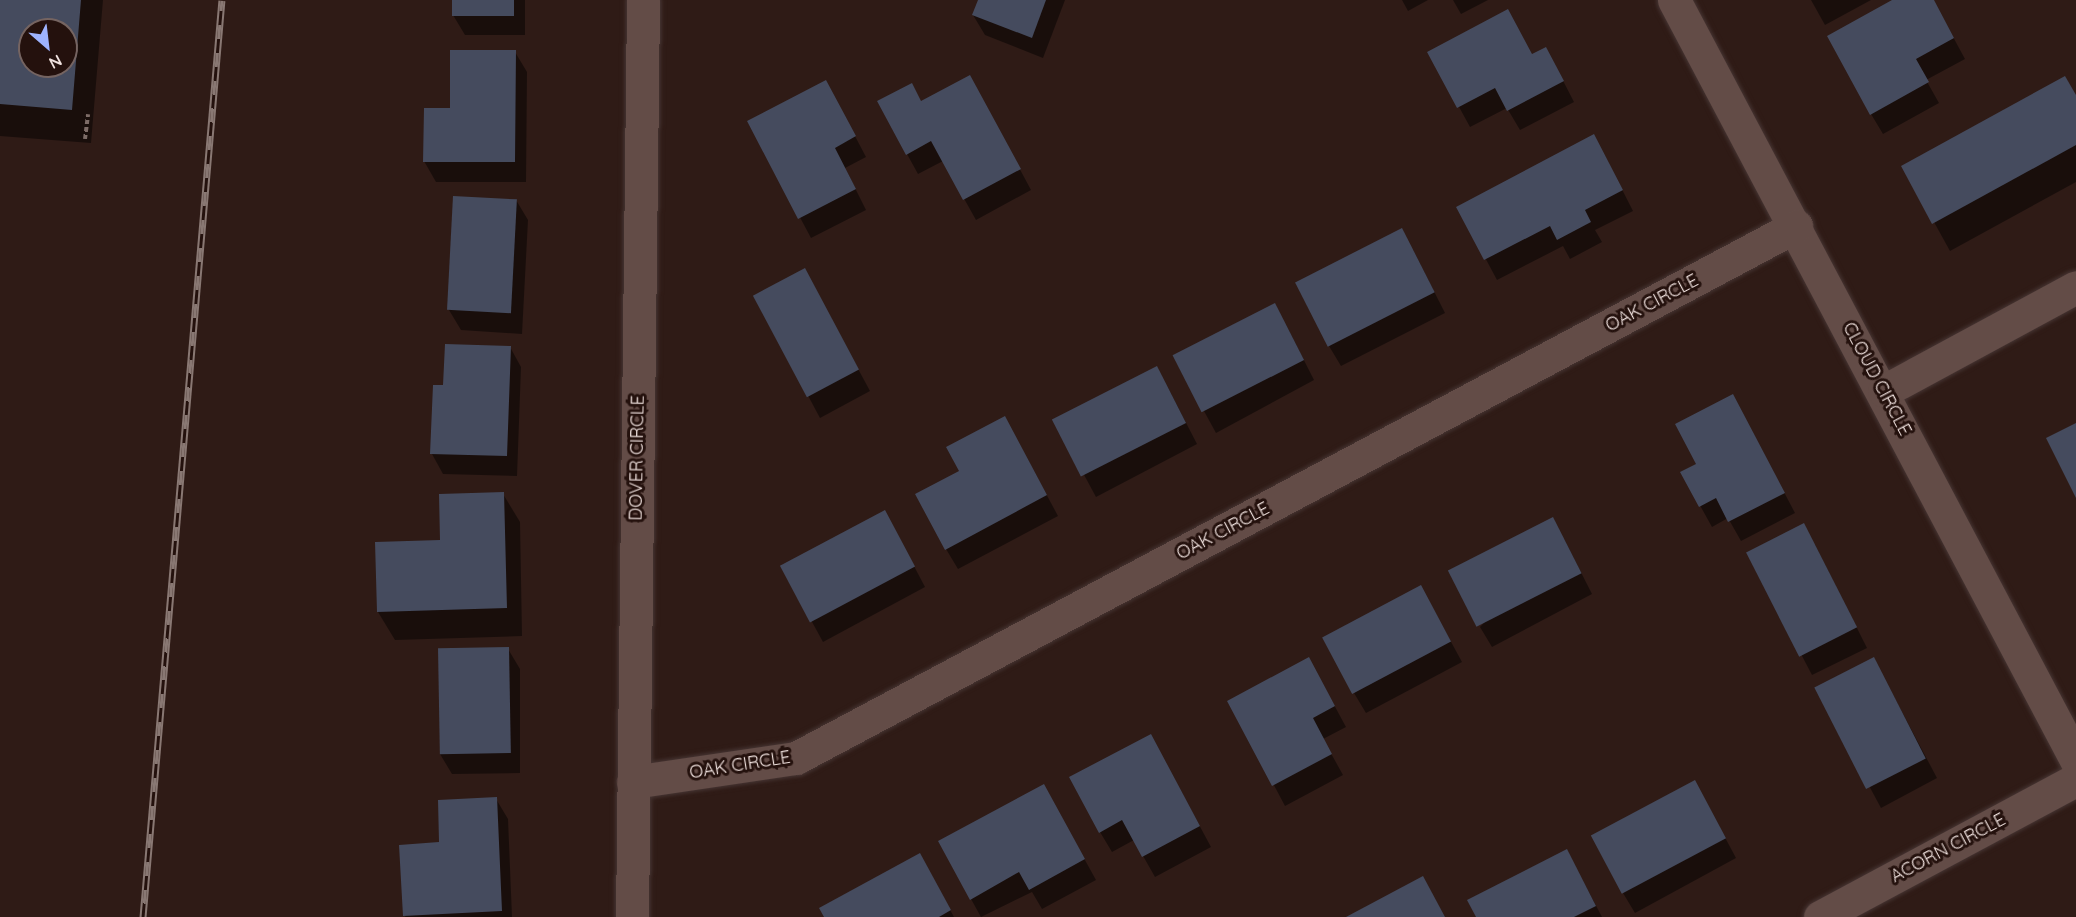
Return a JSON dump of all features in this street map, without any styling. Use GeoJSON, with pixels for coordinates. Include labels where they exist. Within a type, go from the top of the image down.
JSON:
{"type":"FeatureCollection","features":[{"type":"Feature","properties":{"kind":"street","name":"DOVER CIRCLE"},"geometry":{"type":"LineString","coordinates":[[632,917],[644,0]]}},
{"type":"Feature","properties":{"kind":"street","name":"CLOUD CIRCLE"},"geometry":{"type":"LineString","coordinates":[[1674,0],[1884,392],[2076,760]]}},
{"type":"Feature","properties":{"kind":"street","name":"OAK CIRCLE"},"geometry":{"type":"LineString","coordinates":[[633,782],[796,758],[1796,226]]}},
{"type":"Feature","properties":{"kind":"street"},"geometry":{"type":"LineString","coordinates":[[1884,392],[2076,287]]}},
{"type":"Feature","properties":{"kind":"street","name":"ACORN CIRCLE"},"geometry":{"type":"LineString","coordinates":[[1820,917],[2076,780]]}},
{"type":"Feature","properties":{"kind":"path"},"geometry":{"type":"LineString","coordinates":[[85,139],[88,114]]}},
{"type":"Feature","properties":{"kind":"building"},"geometry":{"type":"Polygon","coordinates":[[[0,0],[81,0],[78,37],[78,18],[18,18],[18,78],[75,78],[72,110],[0,104],[0,0]]]}},
{"type":"Feature","properties":{"kind":"building"},"geometry":{"type":"Polygon","coordinates":[[[452,0],[514,0],[514,16],[452,16],[452,0]]]}},
{"type":"Feature","properties":{"kind":"building"},"geometry":{"type":"Polygon","coordinates":[[[978,0],[1046,0],[1032,38],[972,15],[978,0]]]}},
{"type":"Feature","properties":{"kind":"building"},"geometry":{"type":"Polygon","coordinates":[[[1892,0],[1934,0],[1954,38],[1916,59],[1929,82],[1870,115],[1827,36],[1892,0]]]}},
{"type":"Feature","properties":{"kind":"building"},"geometry":{"type":"Polygon","coordinates":[[[1508,9],[1532,54],[1546,47],[1564,81],[1507,111],[1495,88],[1457,108],[1427,52],[1508,9]]]}},
{"type":"Feature","properties":{"kind":"building"},"geometry":{"type":"Polygon","coordinates":[[[450,50],[516,50],[515,162],[423,162],[424,108],[450,108],[450,50]]]}},
{"type":"Feature","properties":{"kind":"building"},"geometry":{"type":"Polygon","coordinates":[[[970,75],[1021,169],[963,200],[931,141],[906,155],[877,101],[912,83],[921,101],[970,75]]]}},
{"type":"Feature","properties":{"kind":"building"},"geometry":{"type":"Polygon","coordinates":[[[2065,76],[2076,95],[2076,145],[1932,224],[1901,166],[2065,76]]]}},
{"type":"Feature","properties":{"kind":"building"},"geometry":{"type":"Polygon","coordinates":[[[826,80],[856,136],[835,148],[856,189],[798,219],[747,121],[826,80]]]}},
{"type":"Feature","properties":{"kind":"building"},"geometry":{"type":"Polygon","coordinates":[[[1594,134],[1623,190],[1585,210],[1591,222],[1557,240],[1550,226],[1484,260],[1456,207],[1594,134]]]}},
{"type":"Feature","properties":{"kind":"building"},"geometry":{"type":"Polygon","coordinates":[[[453,196],[517,199],[511,313],[447,310],[453,196]]]}},
{"type":"Feature","properties":{"kind":"building"},"geometry":{"type":"Polygon","coordinates":[[[1402,228],[1435,292],[1328,347],[1295,282],[1402,228]]]}},
{"type":"Feature","properties":{"kind":"building"},"geometry":{"type":"Polygon","coordinates":[[[805,268],[859,370],[807,397],[753,296],[805,268]]]}},
{"type":"Feature","properties":{"kind":"building"},"geometry":{"type":"Polygon","coordinates":[[[1275,303],[1304,360],[1202,412],[1173,355],[1275,303]]]}},
{"type":"Feature","properties":{"kind":"building"},"geometry":{"type":"Polygon","coordinates":[[[445,344],[511,346],[507,456],[430,454],[433,385],[443,385],[445,344]]]}},
{"type":"Feature","properties":{"kind":"building"},"geometry":{"type":"Polygon","coordinates":[[[1157,366],[1186,423],[1081,477],[1052,420],[1157,366]]]}},
{"type":"Feature","properties":{"kind":"building"},"geometry":{"type":"Polygon","coordinates":[[[1733,394],[1785,493],[1728,522],[1716,498],[1699,507],[1680,472],[1696,464],[1675,424],[1733,394]]]}},
{"type":"Feature","properties":{"kind":"building"},"geometry":{"type":"Polygon","coordinates":[[[1005,416],[1047,495],[945,550],[915,494],[959,471],[946,447],[1005,416]]]}},
{"type":"Feature","properties":{"kind":"building"},"geometry":{"type":"Polygon","coordinates":[[[2076,423],[2076,498],[2046,438],[2076,423]]]}},
{"type":"Feature","properties":{"kind":"building"},"geometry":{"type":"Polygon","coordinates":[[[504,492],[507,608],[377,612],[375,542],[440,540],[439,494],[504,492]]]}},
{"type":"Feature","properties":{"kind":"building"},"geometry":{"type":"Polygon","coordinates":[[[885,510],[915,567],[810,622],[780,566],[885,510]]]}},
{"type":"Feature","properties":{"kind":"building"},"geometry":{"type":"Polygon","coordinates":[[[1553,517],[1582,573],[1476,627],[1448,571],[1553,517]]]}},
{"type":"Feature","properties":{"kind":"building"},"geometry":{"type":"Polygon","coordinates":[[[1804,523],[1857,627],[1799,657],[1746,553],[1804,523]]]}},
{"type":"Feature","properties":{"kind":"building"},"geometry":{"type":"Polygon","coordinates":[[[1421,585],[1451,642],[1352,694],[1322,638],[1421,585]]]}},
{"type":"Feature","properties":{"kind":"building"},"geometry":{"type":"Polygon","coordinates":[[[509,647],[511,753],[440,754],[438,648],[509,647]]]}},
{"type":"Feature","properties":{"kind":"building"},"geometry":{"type":"Polygon","coordinates":[[[1309,657],[1335,706],[1313,718],[1332,754],[1272,786],[1227,701],[1309,657]]]}},
{"type":"Feature","properties":{"kind":"building"},"geometry":{"type":"Polygon","coordinates":[[[1874,657],[1926,759],[1866,789],[1814,687],[1874,657]]]}},
{"type":"Feature","properties":{"kind":"building"},"geometry":{"type":"Polygon","coordinates":[[[1151,734],[1200,826],[1142,857],[1122,820],[1099,833],[1069,777],[1151,734]]]}},
{"type":"Feature","properties":{"kind":"building"},"geometry":{"type":"Polygon","coordinates":[[[1695,780],[1726,838],[1622,894],[1591,835],[1695,780]]]}},
{"type":"Feature","properties":{"kind":"building"},"geometry":{"type":"Polygon","coordinates":[[[1044,784],[1085,859],[1029,890],[1019,872],[970,900],[938,841],[1044,784]]]}},
{"type":"Feature","properties":{"kind":"building"},"geometry":{"type":"Polygon","coordinates":[[[497,797],[502,911],[403,916],[399,845],[439,842],[438,800],[497,797]]]}},
{"type":"Feature","properties":{"kind":"building"},"geometry":{"type":"Polygon","coordinates":[[[1567,849],[1596,906],[1574,917],[1476,917],[1467,900],[1567,849]]]}},
{"type":"Feature","properties":{"kind":"building"},"geometry":{"type":"Polygon","coordinates":[[[920,853],[951,910],[939,917],[824,917],[819,908],[920,853]]]}},
{"type":"Feature","properties":{"kind":"building"},"geometry":{"type":"Polygon","coordinates":[[[1423,876],[1445,917],[1346,917],[1423,876]]]}},
{"type":"Feature","properties":{"kind":"railway"},"geometry":{"type":"LineString","coordinates":[[143,917],[222,0]]}}]}
